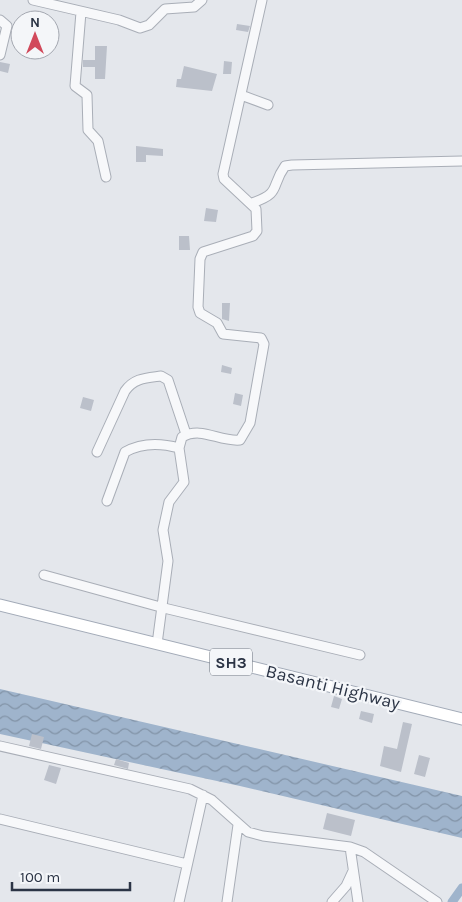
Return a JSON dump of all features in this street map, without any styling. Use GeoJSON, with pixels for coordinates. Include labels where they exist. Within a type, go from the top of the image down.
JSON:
{"type":"FeatureCollection","features":[{"type":"Feature","properties":{"kind":"main road","name":"Basanti Highway"},"geometry":{"type":"LineString","coordinates":[[0,605],[158,639],[462,719]]}},
{"type":"Feature","properties":{"kind":"street"},"geometry":{"type":"LineString","coordinates":[[33,0],[119,20],[140,28],[149,25],[165,9],[194,7],[202,0]]}},
{"type":"Feature","properties":{"kind":"street"},"geometry":{"type":"LineString","coordinates":[[158,639],[164,605],[168,554],[163,530],[171,497],[180,490],[184,482],[179,448],[182,437],[189,433],[209,433],[233,440],[240,440],[245,435],[250,423],[264,344],[261,338],[223,334],[217,323],[200,313],[199,289],[200,256],[206,250],[256,234],[256,209],[252,203],[224,179],[223,174],[262,0]]}},
{"type":"Feature","properties":{"kind":"street"},"geometry":{"type":"LineString","coordinates":[[82,12],[75,86],[87,95],[88,130],[98,141],[106,177]]}},
{"type":"Feature","properties":{"kind":"street"},"geometry":{"type":"LineString","coordinates":[[0,20],[7,26],[0,54]]}},
{"type":"Feature","properties":{"kind":"street"},"geometry":{"type":"LineString","coordinates":[[241,95],[268,105]]}},
{"type":"Feature","properties":{"kind":"street"},"geometry":{"type":"LineString","coordinates":[[252,203],[274,192],[285,166],[462,161]]}},
{"type":"Feature","properties":{"kind":"street"},"geometry":{"type":"LineString","coordinates":[[97,452],[126,391],[134,381],[141,379],[161,376],[168,380],[189,433]]}},
{"type":"Feature","properties":{"kind":"street"},"geometry":{"type":"LineString","coordinates":[[107,501],[125,452],[131,448],[154,444],[179,448]]}},
{"type":"Feature","properties":{"kind":"street"},"geometry":{"type":"LineString","coordinates":[[44,575],[360,655]]}},
{"type":"Feature","properties":{"kind":"street"},"geometry":{"type":"LineString","coordinates":[[0,746],[190,789],[203,794],[248,832],[263,836],[350,847],[376,858],[436,902]]}},
{"type":"Feature","properties":{"kind":"street"},"geometry":{"type":"LineString","coordinates":[[179,902],[203,794]]}},
{"type":"Feature","properties":{"kind":"street"},"geometry":{"type":"LineString","coordinates":[[0,819],[187,864]]}},
{"type":"Feature","properties":{"kind":"street"},"geometry":{"type":"LineString","coordinates":[[227,902],[238,825]]}},
{"type":"Feature","properties":{"kind":"street"},"geometry":{"type":"LineString","coordinates":[[350,847],[358,902]]}},
{"type":"Feature","properties":{"kind":"street"},"geometry":{"type":"LineString","coordinates":[[332,902],[346,886],[354,870]]}},
{"type":"Feature","properties":{"kind":"water"},"geometry":{"type":"Polygon","coordinates":[[[0,689],[462,796],[462,838],[240,786],[0,734],[0,689]]]}},
{"type":"Feature","properties":{"kind":"building"},"geometry":{"type":"Polygon","coordinates":[[[237,24],[250,26],[248,32],[236,30],[237,24]]]}},
{"type":"Feature","properties":{"kind":"building"},"geometry":{"type":"Polygon","coordinates":[[[95,46],[107,46],[105,79],[95,79],[95,67],[83,67],[83,60],[95,60],[95,46]]]}},
{"type":"Feature","properties":{"kind":"building"},"geometry":{"type":"Polygon","coordinates":[[[224,61],[232,62],[231,74],[223,74],[224,61]]]}},
{"type":"Feature","properties":{"kind":"building"},"geometry":{"type":"Polygon","coordinates":[[[0,62],[10,64],[8,73],[0,71],[0,62]]]}},
{"type":"Feature","properties":{"kind":"building"},"geometry":{"type":"Polygon","coordinates":[[[184,66],[217,74],[212,91],[176,87],[177,79],[181,79],[184,66]]]}},
{"type":"Feature","properties":{"kind":"building"},"geometry":{"type":"Polygon","coordinates":[[[136,146],[163,149],[163,156],[146,155],[146,162],[136,162],[136,146]]]}},
{"type":"Feature","properties":{"kind":"building"},"geometry":{"type":"Polygon","coordinates":[[[206,208],[218,210],[216,222],[204,221],[206,208]]]}},
{"type":"Feature","properties":{"kind":"building"},"geometry":{"type":"Polygon","coordinates":[[[179,236],[189,236],[190,250],[179,250],[179,236]]]}},
{"type":"Feature","properties":{"kind":"building"},"geometry":{"type":"Polygon","coordinates":[[[222,303],[230,303],[229,321],[222,319],[222,303]]]}},
{"type":"Feature","properties":{"kind":"building"},"geometry":{"type":"Polygon","coordinates":[[[222,365],[232,368],[231,374],[221,372],[222,365]]]}},
{"type":"Feature","properties":{"kind":"building"},"geometry":{"type":"Polygon","coordinates":[[[235,393],[243,395],[241,406],[233,404],[235,393]]]}},
{"type":"Feature","properties":{"kind":"building"},"geometry":{"type":"Polygon","coordinates":[[[83,397],[94,400],[91,411],[80,408],[83,397]]]}},
{"type":"Feature","properties":{"kind":"building"},"geometry":{"type":"Polygon","coordinates":[[[334,696],[342,699],[339,709],[331,707],[334,696]]]}},
{"type":"Feature","properties":{"kind":"building"},"geometry":{"type":"Polygon","coordinates":[[[361,711],[374,714],[372,723],[359,719],[361,711]]]}},
{"type":"Feature","properties":{"kind":"building"},"geometry":{"type":"Polygon","coordinates":[[[403,722],[412,724],[401,772],[380,766],[384,746],[397,749],[403,722]]]}},
{"type":"Feature","properties":{"kind":"building"},"geometry":{"type":"Polygon","coordinates":[[[32,734],[44,737],[41,749],[29,746],[32,734]]]}},
{"type":"Feature","properties":{"kind":"building"},"geometry":{"type":"Polygon","coordinates":[[[419,755],[430,758],[425,777],[414,774],[419,755]]]}},
{"type":"Feature","properties":{"kind":"building"},"geometry":{"type":"Polygon","coordinates":[[[116,759],[129,763],[128,769],[114,765],[116,759]]]}},
{"type":"Feature","properties":{"kind":"building"},"geometry":{"type":"Polygon","coordinates":[[[49,765],[61,768],[56,784],[44,780],[49,765]]]}},
{"type":"Feature","properties":{"kind":"building"},"geometry":{"type":"Polygon","coordinates":[[[327,813],[355,820],[351,836],[323,829],[327,813]]]}},
{"type":"Feature","properties":{"kind":"waterway"},"geometry":{"type":"LineString","coordinates":[[452,902],[462,888]]}}]}
